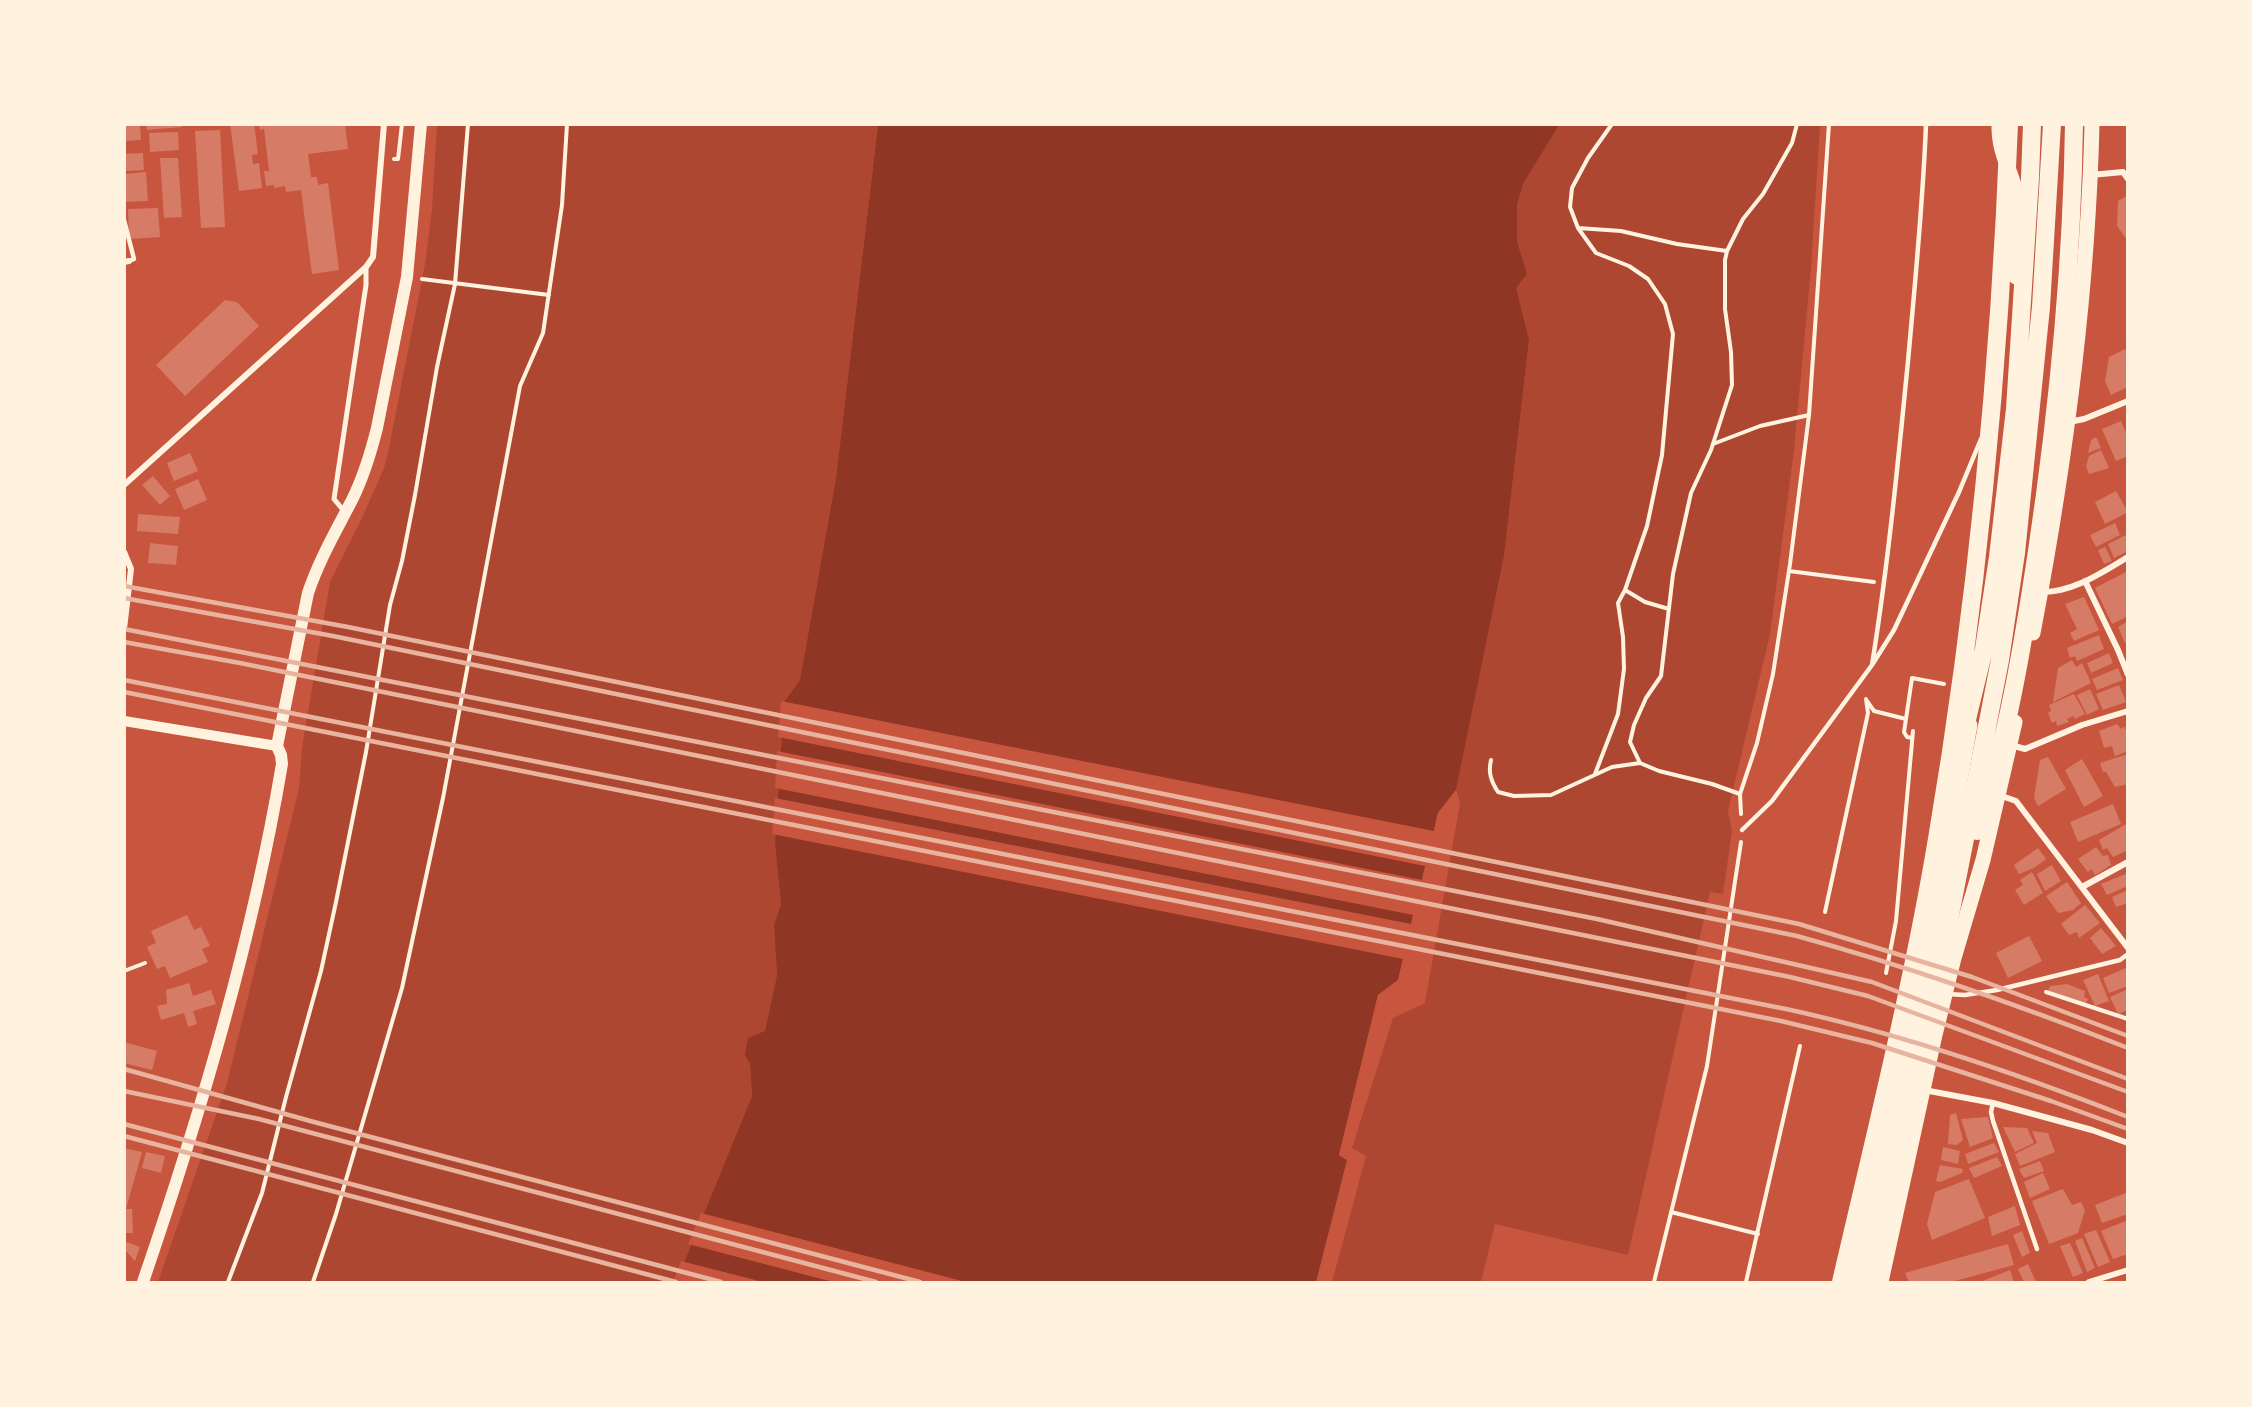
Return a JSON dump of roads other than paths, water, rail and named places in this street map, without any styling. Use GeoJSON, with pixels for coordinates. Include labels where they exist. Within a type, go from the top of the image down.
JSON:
{"type":"FeatureCollection","features":[{"type":"Feature","properties":{"kind":"highway"},"geometry":{"type":"LineString","coordinates":[[1937,839],[1978,550],[1997,351],[2009,124]]}},
{"type":"Feature","properties":{"kind":"highway"},"geometry":{"type":"LineString","coordinates":[[1841,1282],[1900,1022],[1937,839],[1984,649],[1998,557],[2015,409],[2032,124]]}},
{"type":"Feature","properties":{"kind":"highway"},"geometry":{"type":"LineString","coordinates":[[1867,1282],[1952,905],[1992,706],[2016,554],[2042,307],[2052,124]]}},
{"type":"Feature","properties":{"kind":"highway"},"geometry":{"type":"LineString","coordinates":[[1952,905],[1993,784],[2032,584],[2050,464],[2064,307],[2074,124]]}},
{"type":"Feature","properties":{"kind":"main road"},"geometry":{"type":"LineString","coordinates":[[143,1282],[214,1064],[269,841],[282,764],[277,746],[308,593],[315,571],[352,500],[372,449],[406,277],[421,124]]}},
{"type":"Feature","properties":{"kind":"main road"},"geometry":{"type":"LineString","coordinates":[[1999,124],[1998,139],[2001,154],[2015,185],[2019,205],[2012,388]]}},
{"type":"Feature","properties":{"kind":"main road"},"geometry":{"type":"LineString","coordinates":[[1852,1282],[1911,1028],[1954,817],[1976,690],[2012,388],[2028,279],[2039,124]]}},
{"type":"Feature","properties":{"kind":"main road"},"geometry":{"type":"LineString","coordinates":[[1881,1282],[1945,994],[2011,745],[2041,592],[2068,422],[2082,305],[2091,175],[2092,124]]}},
{"type":"Feature","properties":{"kind":"street"},"geometry":{"type":"LineString","coordinates":[[124,485],[366,267],[373,257],[384,124]]}},
{"type":"Feature","properties":{"kind":"street"},"geometry":{"type":"LineString","coordinates":[[2091,175],[2123,172],[2127,179]]}},
{"type":"Feature","properties":{"kind":"street"},"geometry":{"type":"LineString","coordinates":[[344,512],[334,499],[366,285],[366,267]]}},
{"type":"Feature","properties":{"kind":"street"},"geometry":{"type":"LineString","coordinates":[[2068,422],[2084,419],[2127,401]]}},
{"type":"Feature","properties":{"kind":"street"},"geometry":{"type":"LineString","coordinates":[[124,552],[131,569],[124,628]]}},
{"type":"Feature","properties":{"kind":"street"},"geometry":{"type":"LineString","coordinates":[[2041,592],[2056,593],[2085,581],[2127,557]]}},
{"type":"Feature","properties":{"kind":"street"},"geometry":{"type":"LineString","coordinates":[[2085,581],[2118,650],[2127,675]]}},
{"type":"Feature","properties":{"kind":"street"},"geometry":{"type":"LineString","coordinates":[[2011,745],[2025,749],[2082,725],[2127,711]]}},
{"type":"Feature","properties":{"kind":"street"},"geometry":{"type":"LineString","coordinates":[[124,721],[277,746]]}},
{"type":"Feature","properties":{"kind":"street"},"geometry":{"type":"LineString","coordinates":[[1999,795],[2016,801],[2127,948]]}},
{"type":"Feature","properties":{"kind":"street"},"geometry":{"type":"LineString","coordinates":[[2082,887],[2127,862]]}},
{"type":"Feature","properties":{"kind":"street"},"geometry":{"type":"LineString","coordinates":[[1924,1090],[1993,1103],[2103,1133],[2127,1143]]}},
{"type":"Feature","properties":{"kind":"street"},"geometry":{"type":"LineString","coordinates":[[2089,1282],[2127,1270]]}},
{"type":"Feature","properties":{"kind":"lane"},"geometry":{"type":"LineString","coordinates":[[1872,665],[1899,453],[1917,264],[1926,124]]}},
{"type":"Feature","properties":{"kind":"lane"},"geometry":{"type":"LineString","coordinates":[[124,220],[135,259],[127,262]]}},
{"type":"Feature","properties":{"kind":"lane"},"geometry":{"type":"LineString","coordinates":[[1742,830],[1772,801],[1872,665],[1894,630],[1954,503],[1998,398]]}},
{"type":"Feature","properties":{"kind":"lane"},"geometry":{"type":"LineString","coordinates":[[1945,994],[1965,995],[2025,984],[2120,960],[2127,954]]}},
{"type":"Feature","properties":{"kind":"lane"},"geometry":{"type":"LineString","coordinates":[[1993,1103],[1991,1112],[1993,1121],[2037,1249]]}},
{"type":"Feature","properties":{"kind":"railway"},"geometry":{"type":"LineString","coordinates":[[124,586],[348,627],[1799,924],[1972,977],[2128,1036]]}},
{"type":"Feature","properties":{"kind":"railway"},"geometry":{"type":"LineString","coordinates":[[124,598],[333,636],[1797,936],[1964,988],[2128,1048]]}},
{"type":"Feature","properties":{"kind":"railway"},"geometry":{"type":"LineString","coordinates":[[124,629],[1597,919],[1872,982],[2128,1079]]}},
{"type":"Feature","properties":{"kind":"railway"},"geometry":{"type":"LineString","coordinates":[[124,642],[240,663],[1790,977],[1868,996],[2128,1092]]}},
{"type":"Feature","properties":{"kind":"railway"},"geometry":{"type":"LineString","coordinates":[[124,680],[1786,1009],[1873,1030],[1958,1056],[2128,1117]]}},
{"type":"Feature","properties":{"kind":"railway"},"geometry":{"type":"LineString","coordinates":[[124,692],[1781,1021],[1872,1043],[2051,1101],[2128,1129]]}},
{"type":"Feature","properties":{"kind":"railway"},"geometry":{"type":"LineString","coordinates":[[124,1069],[314,1122],[920,1282]]}},
{"type":"Feature","properties":{"kind":"railway"},"geometry":{"type":"LineString","coordinates":[[124,1091],[259,1119],[876,1282]]}},
{"type":"Feature","properties":{"kind":"railway"},"geometry":{"type":"LineString","coordinates":[[124,1124],[721,1282]]}},
{"type":"Feature","properties":{"kind":"railway"},"geometry":{"type":"LineString","coordinates":[[124,1136],[676,1282]]}}]}
